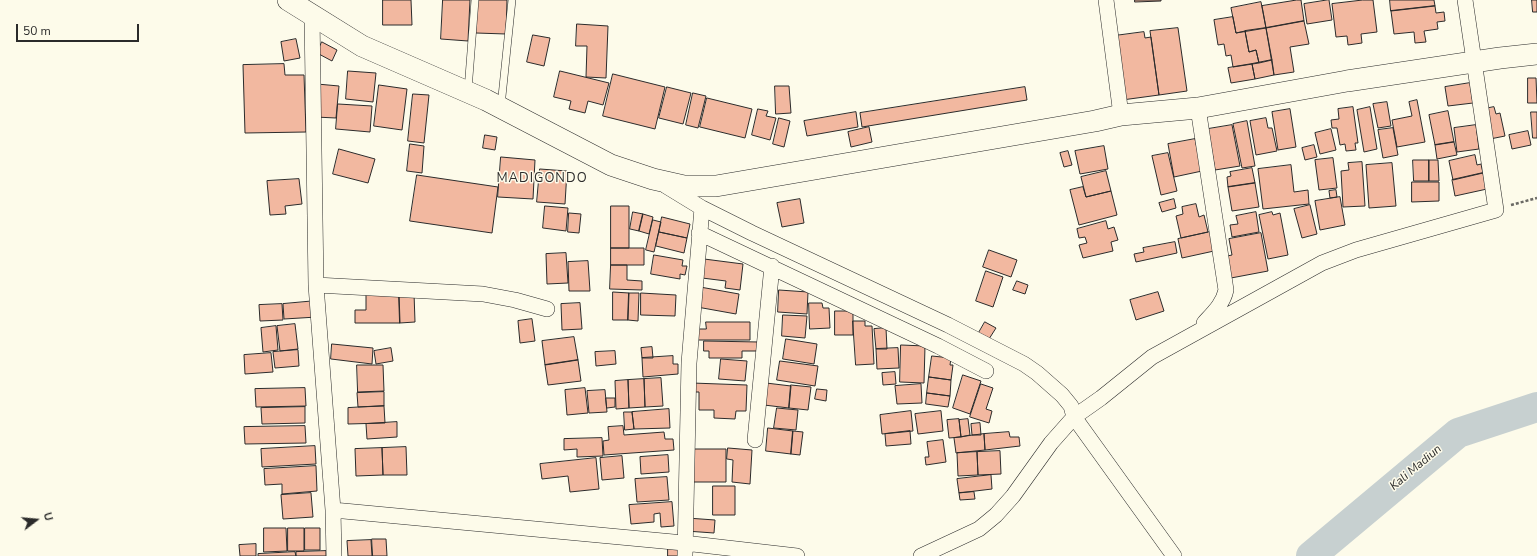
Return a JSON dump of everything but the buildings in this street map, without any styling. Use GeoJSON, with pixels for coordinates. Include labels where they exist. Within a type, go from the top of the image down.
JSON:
{"type":"FeatureCollection","features":[{"type":"Feature","properties":{"kind":"main road"},"geometry":{"type":"LineString","coordinates":[[288,0],[362,46],[468,92],[611,165],[684,186],[716,186],[1096,121],[1121,115],[1198,108],[1347,81],[1537,54]]}},
{"type":"Feature","properties":{"kind":"street"},"geometry":{"type":"LineString","coordinates":[[1106,0],[1121,115]]}},
{"type":"Feature","properties":{"kind":"street"},"geometry":{"type":"LineString","coordinates":[[921,556],[979,529],[996,515],[1013,496],[1051,443],[1074,417],[1101,398],[1152,357],[1322,263],[1356,250],[1496,210],[1473,63],[1465,0]]}},
{"type":"Feature","properties":{"kind":"street"},"geometry":{"type":"LineString","coordinates":[[312,15],[316,285],[333,510],[334,556]]}},
{"type":"Feature","properties":{"kind":"street"},"geometry":{"type":"LineString","coordinates":[[1197,331],[1219,306],[1225,297],[1226,290],[1198,108]]}},
{"type":"Feature","properties":{"kind":"street"},"geometry":{"type":"LineString","coordinates":[[653,178],[702,208],[948,325],[1024,364],[1037,373],[1062,395],[1071,406],[1074,417],[1174,556]]}},
{"type":"Feature","properties":{"kind":"street"},"geometry":{"type":"LineString","coordinates":[[684,549],[689,363],[702,208]]}},
{"type":"Feature","properties":{"kind":"street"},"geometry":{"type":"LineString","coordinates":[[699,233],[772,266],[938,346],[986,371]]}},
{"type":"Feature","properties":{"kind":"street"},"geometry":{"type":"LineString","coordinates":[[755,440],[772,266]]}},
{"type":"Feature","properties":{"kind":"street"},"geometry":{"type":"LineString","coordinates":[[316,285],[483,294],[515,300],[548,309]]}},
{"type":"Feature","properties":{"kind":"street"},"geometry":{"type":"LineString","coordinates":[[333,510],[684,549],[797,556]]}},
{"type":"Feature","properties":{"kind":"lane"},"geometry":{"type":"LineString","coordinates":[[468,92],[475,0]]}},
{"type":"Feature","properties":{"kind":"lane"},"geometry":{"type":"LineString","coordinates":[[501,108],[512,0]]}},
{"type":"Feature","properties":{"kind":"path"},"geometry":{"type":"LineString","coordinates":[[1496,210],[1537,198]]}},
{"type":"Feature","properties":{"kind":"waterway","name":"Kali Madiun"},"geometry":{"type":"LineString","coordinates":[[1311,556],[1458,433],[1537,407]]}},
{"type":"Feature","properties":{"kind":"district","name":"MADIGONDO"},"geometry":{"type":"Point","coordinates":[542,179]}}]}
